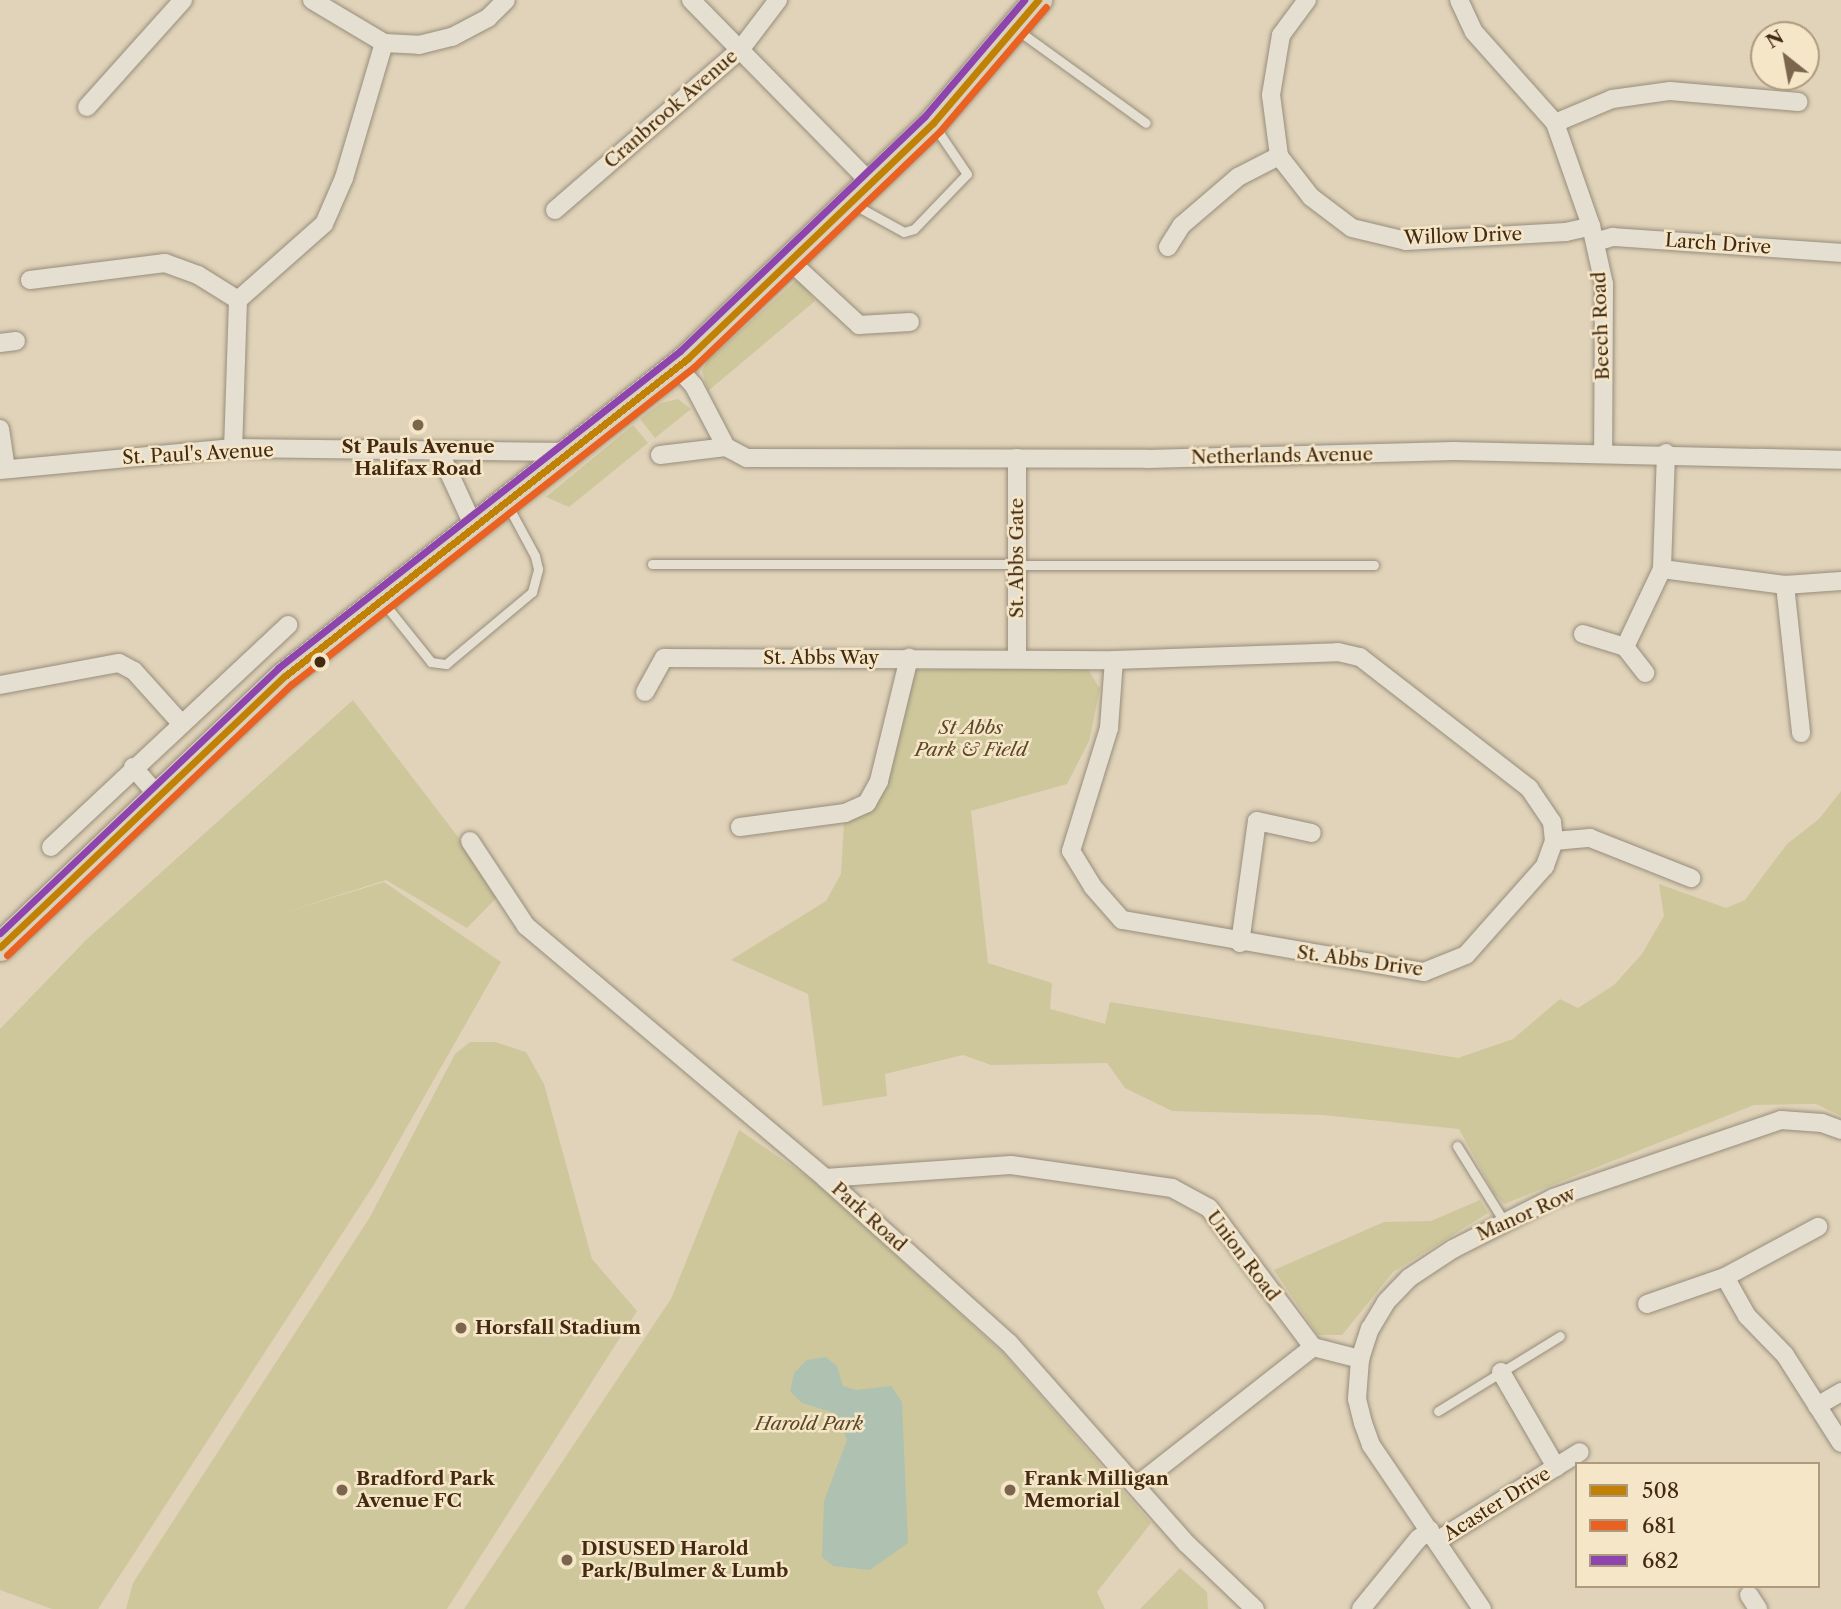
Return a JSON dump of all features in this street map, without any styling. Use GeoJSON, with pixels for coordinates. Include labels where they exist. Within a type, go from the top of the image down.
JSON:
{"type":"FeatureCollection","features":[{"type":"Feature","properties":{"kind":"highway"},"geometry":{"type":"LineString","coordinates":[[0,947],[285,676],[677,367],[791,261],[933,122],[1038,0]]}},
{"type":"Feature","properties":{"kind":"street"},"geometry":{"type":"LineString","coordinates":[[87,107],[183,0]]}},
{"type":"Feature","properties":{"kind":"street"},"geometry":{"type":"LineString","coordinates":[[312,0],[384,43],[419,45],[452,37],[488,19],[506,0]]}},
{"type":"Feature","properties":{"kind":"street"},"geometry":{"type":"LineString","coordinates":[[691,0],[871,183]]}},
{"type":"Feature","properties":{"kind":"street","name":"Cranbrook Avenue"},"geometry":{"type":"LineString","coordinates":[[555,210],[740,50],[778,0]]}},
{"type":"Feature","properties":{"kind":"street"},"geometry":{"type":"LineString","coordinates":[[1168,247],[1182,225],[1238,177],[1279,156],[1271,95],[1279,47],[1281,36],[1307,0]]}},
{"type":"Feature","properties":{"kind":"street","name":"Beech Road"},"geometry":{"type":"LineString","coordinates":[[1459,0],[1474,32],[1555,123],[1593,234],[1604,284],[1603,452]]}},
{"type":"Feature","properties":{"kind":"street"},"geometry":{"type":"LineString","coordinates":[[233,448],[238,300],[324,224],[344,178],[384,43]]}},
{"type":"Feature","properties":{"kind":"street"},"geometry":{"type":"LineString","coordinates":[[1555,123],[1612,99],[1670,91],[1799,102]]}},
{"type":"Feature","properties":{"kind":"street","name":"Willow Drive"},"geometry":{"type":"LineString","coordinates":[[1279,156],[1311,197],[1352,228],[1406,241],[1566,232],[1593,234]]}},
{"type":"Feature","properties":{"kind":"street","name":"Larch Drive"},"geometry":{"type":"LineString","coordinates":[[1593,234],[1841,253]]}},
{"type":"Feature","properties":{"kind":"street"},"geometry":{"type":"LineString","coordinates":[[791,261],[859,325],[910,322]]}},
{"type":"Feature","properties":{"kind":"street"},"geometry":{"type":"LineString","coordinates":[[30,280],[164,263],[198,275],[238,300]]}},
{"type":"Feature","properties":{"kind":"street"},"geometry":{"type":"LineString","coordinates":[[677,367],[694,386],[726,447]]}},
{"type":"Feature","properties":{"kind":"street"},"geometry":{"type":"LineString","coordinates":[[0,429],[3,469]]}},
{"type":"Feature","properties":{"kind":"street","name":"Netherlands Avenue"},"geometry":{"type":"LineString","coordinates":[[660,455],[726,447],[747,458],[1603,452],[1841,460]]}},
{"type":"Feature","properties":{"kind":"street","name":"St. Paul's Avenue"},"geometry":{"type":"LineString","coordinates":[[3,469],[233,448],[572,452]]}},
{"type":"Feature","properties":{"kind":"street"},"geometry":{"type":"LineString","coordinates":[[439,451],[474,527]]}},
{"type":"Feature","properties":{"kind":"street"},"geometry":{"type":"LineString","coordinates":[[1625,647],[1662,569],[1666,453]]}},
{"type":"Feature","properties":{"kind":"street","name":"St. Abbs Gate"},"geometry":{"type":"LineString","coordinates":[[1017,458],[1017,658]]}},
{"type":"Feature","properties":{"kind":"street"},"geometry":{"type":"LineString","coordinates":[[1662,569],[1785,585],[1841,581]]}},
{"type":"Feature","properties":{"kind":"street"},"geometry":{"type":"LineString","coordinates":[[1785,585],[1801,733]]}},
{"type":"Feature","properties":{"kind":"street"},"geometry":{"type":"LineString","coordinates":[[51,846],[180,722],[288,625]]}},
{"type":"Feature","properties":{"kind":"street"},"geometry":{"type":"LineString","coordinates":[[1583,634],[1625,647],[1645,673]]}},
{"type":"Feature","properties":{"kind":"street"},"geometry":{"type":"LineString","coordinates":[[1017,658],[1114,660],[1338,652],[1360,657],[1529,788],[1552,822],[1554,841],[1590,838],[1691,878]]}},
{"type":"Feature","properties":{"kind":"street","name":"St. Abbs Way"},"geometry":{"type":"LineString","coordinates":[[645,692],[664,658],[1017,658]]}},
{"type":"Feature","properties":{"kind":"street"},"geometry":{"type":"LineString","coordinates":[[740,827],[845,813],[867,803],[878,781],[909,658]]}},
{"type":"Feature","properties":{"kind":"street","name":"St. Abbs Drive"},"geometry":{"type":"LineString","coordinates":[[1114,660],[1109,728],[1071,851],[1093,887],[1122,920],[1240,943],[1424,972],[1444,968],[1466,955],[1545,866],[1554,841]]}},
{"type":"Feature","properties":{"kind":"street"},"geometry":{"type":"LineString","coordinates":[[0,685],[119,663],[134,671],[180,722]]}},
{"type":"Feature","properties":{"kind":"street"},"geometry":{"type":"LineString","coordinates":[[133,767],[158,796]]}},
{"type":"Feature","properties":{"kind":"street"},"geometry":{"type":"LineString","coordinates":[[1240,943],[1253,820],[1312,833]]}},
{"type":"Feature","properties":{"kind":"street","name":"Park Road"},"geometry":{"type":"LineString","coordinates":[[470,841],[526,926],[825,1178],[1009,1343],[1187,1544],[1255,1609]]}},
{"type":"Feature","properties":{"kind":"street","name":"Manor Row"},"geometry":{"type":"LineString","coordinates":[[1360,1359],[1370,1329],[1409,1278],[1503,1220],[1553,1198],[1781,1120],[1822,1123],[1841,1130]]}},
{"type":"Feature","properties":{"kind":"street","name":"Union Road"},"geometry":{"type":"LineString","coordinates":[[825,1178],[1011,1165],[1172,1188],[1209,1208],[1312,1347]]}},
{"type":"Feature","properties":{"kind":"street"},"geometry":{"type":"LineString","coordinates":[[1647,1304],[1725,1277],[1818,1227]]}},
{"type":"Feature","properties":{"kind":"street"},"geometry":{"type":"LineString","coordinates":[[1725,1277],[1747,1316],[1785,1355],[1841,1443]]}},
{"type":"Feature","properties":{"kind":"street"},"geometry":{"type":"LineString","coordinates":[[1136,1486],[1312,1347],[1360,1359],[1357,1399],[1371,1445],[1482,1609]]}},
{"type":"Feature","properties":{"kind":"street","name":"Acaster Drive"},"geometry":{"type":"LineString","coordinates":[[1501,1372],[1556,1467]]}},
{"type":"Feature","properties":{"kind":"street"},"geometry":{"type":"LineString","coordinates":[[1817,1406],[1841,1392]]}},
{"type":"Feature","properties":{"kind":"street","name":"Acaster Drive"},"geometry":{"type":"LineString","coordinates":[[1361,1609],[1418,1539],[1433,1536],[1580,1452]]}},
{"type":"Feature","properties":{"kind":"lane"},"geometry":{"type":"LineString","coordinates":[[1015,28],[1146,123]]}},
{"type":"Feature","properties":{"kind":"lane"},"geometry":{"type":"LineString","coordinates":[[851,203],[904,232],[914,229],[962,183],[967,174],[933,122]]}},
{"type":"Feature","properties":{"kind":"lane"},"geometry":{"type":"LineString","coordinates":[[381,599],[431,662],[446,664],[532,593],[538,569],[535,556],[506,503]]}},
{"type":"Feature","properties":{"kind":"lane"},"geometry":{"type":"LineString","coordinates":[[652,564],[1374,565]]}},
{"type":"Feature","properties":{"kind":"lane"},"geometry":{"type":"LineString","coordinates":[[1457,1146],[1503,1220]]}},
{"type":"Feature","properties":{"kind":"lane"},"geometry":{"type":"LineString","coordinates":[[1438,1411],[1560,1336]]}},
{"type":"Feature","properties":{"kind":"green space"},"geometry":{"type":"Polygon","coordinates":[[[799,278],[815,301],[708,391],[702,371],[707,361],[799,278]]]}},
{"type":"Feature","properties":{"kind":"green space"},"geometry":{"type":"Polygon","coordinates":[[[678,399],[691,409],[655,438],[640,419],[661,403],[678,399]]]}},
{"type":"Feature","properties":{"kind":"green space"},"geometry":{"type":"Polygon","coordinates":[[[633,425],[648,443],[569,507],[546,497],[633,425]]]}},
{"type":"Feature","properties":{"kind":"green space","name":"St Abbs Park & Field"},"geometry":{"type":"Polygon","coordinates":[[[1086,666],[1100,689],[1089,741],[1067,784],[971,811],[988,963],[1052,983],[1050,1009],[1105,1024],[1110,1002],[1458,1058],[1513,1039],[1560,999],[1578,1008],[1614,985],[1642,954],[1664,916],[1659,884],[1726,908],[1745,900],[1787,844],[1819,819],[1841,791],[1841,1116],[1816,1104],[1754,1105],[1504,1204],[1494,1193],[1459,1129],[1323,1115],[1172,1111],[1125,1088],[1107,1063],[991,1065],[963,1055],[885,1074],[887,1096],[823,1106],[808,994],[731,960],[826,901],[841,874],[844,823],[867,813],[884,792],[916,670],[1086,666]]]}},
{"type":"Feature","properties":{"kind":"green space"},"geometry":{"type":"Polygon","coordinates":[[[353,700],[501,893],[467,928],[386,880],[279,914],[384,882],[501,962],[375,1183],[98,1609],[52,1609],[0,1590],[0,1029],[87,939],[353,700]]]}},
{"type":"Feature","properties":{"kind":"green space","name":"Horsfall Stadium"},"geometry":{"type":"Polygon","coordinates":[[[470,1042],[495,1042],[526,1052],[544,1084],[592,1259],[637,1311],[447,1609],[126,1609],[133,1583],[370,1217],[455,1054],[470,1042]]]}},
{"type":"Feature","properties":{"kind":"green space","name":"Harold Park"},"geometry":{"type":"Polygon","coordinates":[[[739,1130],[814,1181],[1003,1353],[1151,1523],[1097,1592],[1105,1609],[464,1609],[671,1299],[739,1130]]]}},
{"type":"Feature","properties":{"kind":"green space"},"geometry":{"type":"Polygon","coordinates":[[[1480,1200],[1488,1213],[1393,1272],[1342,1335],[1318,1335],[1274,1270],[1384,1222],[1431,1221],[1480,1200]]]}},
{"type":"Feature","properties":{"kind":"green space"},"geometry":{"type":"Polygon","coordinates":[[[1180,1568],[1207,1592],[1208,1609],[1140,1609],[1180,1568]]]}},
{"type":"Feature","properties":{"kind":"shaded area"},"geometry":{"type":"Polygon","coordinates":[[[826,1357],[837,1366],[843,1386],[856,1390],[891,1386],[902,1402],[908,1543],[870,1570],[833,1566],[822,1557],[824,1501],[847,1440],[835,1413],[802,1403],[790,1391],[794,1373],[807,1360],[826,1357]]]}},
{"type":"Feature","properties":{"kind":"transit line","name":"682"},"geometry":{"type":"LineString","coordinates":[[0,933],[278,668],[680,351],[925,116],[1024,0]]}},
{"type":"Feature","properties":{"kind":"transit line","name":"508"},"geometry":{"type":"LineString","coordinates":[[0,947],[285,676],[687,359],[933,123],[1038,0]]}},
{"type":"Feature","properties":{"kind":"transit line","name":"681"},"geometry":{"type":"LineString","coordinates":[[7,955],[292,684],[694,367],[940,131],[1046,7]]}},
{"type":"Feature","properties":{"kind":"place","name":"St Pauls Avenue Halifax Road"},"geometry":{"type":"Point","coordinates":[418,425]}},
{"type":"Feature","properties":{"kind":"place","name":"Horsfall Stadium"},"geometry":{"type":"Point","coordinates":[461,1328]}},
{"type":"Feature","properties":{"kind":"place","name":"Bradford Park Avenue FC"},"geometry":{"type":"Point","coordinates":[342,1490]}},
{"type":"Feature","properties":{"kind":"place","name":"Frank Milligan Memorial"},"geometry":{"type":"Point","coordinates":[1010,1490]}},
{"type":"Feature","properties":{"kind":"place","name":"DISUSED Harold Park/Bulmer & Lumb"},"geometry":{"type":"Point","coordinates":[567,1560]}}]}
